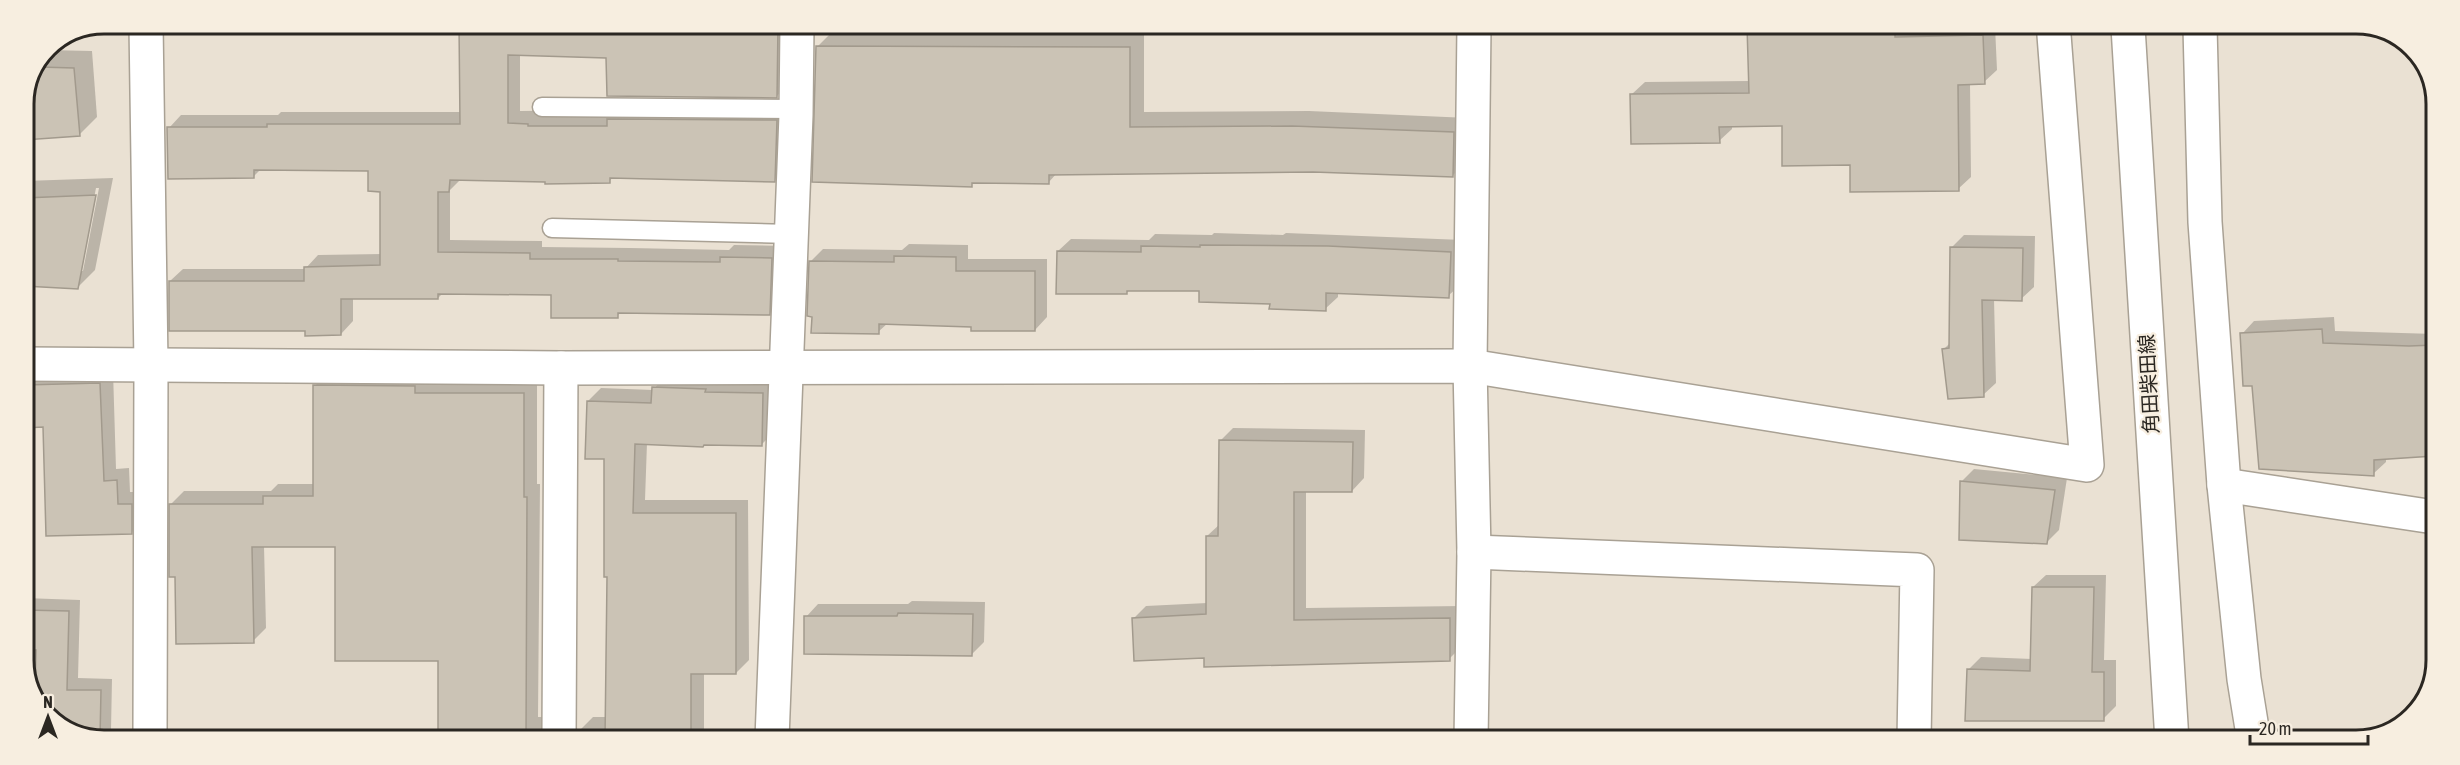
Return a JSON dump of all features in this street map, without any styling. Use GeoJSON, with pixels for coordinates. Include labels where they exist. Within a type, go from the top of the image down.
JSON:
{"type":"FeatureCollection","features":[{"type":"Feature","properties":{"kind":"street"},"geometry":{"type":"LineString","coordinates":[[146,35],[151,364],[150,730]]}},
{"type":"Feature","properties":{"kind":"street"},"geometry":{"type":"LineString","coordinates":[[772,730],[797,35]]}},
{"type":"Feature","properties":{"kind":"street"},"geometry":{"type":"LineString","coordinates":[[1471,730],[1474,552],[1470,366],[1474,35]]}},
{"type":"Feature","properties":{"kind":"street"},"geometry":{"type":"LineString","coordinates":[[34,364],[561,368],[1470,366],[2087,465],[2054,35]]}},
{"type":"Feature","properties":{"kind":"street","name":"角田柴田線"},"geometry":{"type":"LineString","coordinates":[[2128,35],[2171,730]]}},
{"type":"Feature","properties":{"kind":"street"},"geometry":{"type":"LineString","coordinates":[[2200,35],[2205,222],[2224,485],[2244,679],[2252,730]]}},
{"type":"Feature","properties":{"kind":"street"},"geometry":{"type":"LineString","coordinates":[[559,730],[561,368]]}},
{"type":"Feature","properties":{"kind":"street"},"geometry":{"type":"LineString","coordinates":[[2224,485],[2426,516]]}},
{"type":"Feature","properties":{"kind":"street"},"geometry":{"type":"LineString","coordinates":[[1474,552],[1917,570],[1914,730]]}},
{"type":"Feature","properties":{"kind":"lane"},"geometry":{"type":"LineString","coordinates":[[542,107],[796,109]]}},
{"type":"Feature","properties":{"kind":"lane"},"geometry":{"type":"LineString","coordinates":[[552,228],[791,234]]}},
{"type":"Feature","properties":{"kind":"building"},"geometry":{"type":"Polygon","coordinates":[[[459,35],[778,35],[777,98],[607,96],[606,58],[508,55],[508,123],[528,124],[528,126],[607,126],[607,119],[777,120],[775,182],[610,178],[610,183],[545,184],[545,182],[450,180],[449,192],[438,192],[438,252],[530,253],[530,259],[618,259],[618,261],[720,262],[720,257],[772,258],[770,315],[618,313],[618,318],[551,318],[551,295],[438,294],[438,299],[341,299],[341,335],[305,336],[305,331],[169,331],[169,281],[304,281],[304,267],[380,265],[380,192],[368,191],[368,171],[254,170],[254,178],[168,179],[167,127],[267,127],[267,124],[460,124],[459,35]]]}},
{"type":"Feature","properties":{"kind":"building"},"geometry":{"type":"Polygon","coordinates":[[[1747,35],[1895,35],[1895,37],[1983,35],[1985,84],[1958,85],[1959,191],[1850,192],[1850,165],[1782,166],[1782,126],[1719,127],[1720,143],[1631,144],[1630,94],[1749,93],[1747,35]]]}},
{"type":"Feature","properties":{"kind":"building"},"geometry":{"type":"Polygon","coordinates":[[[816,46],[1130,47],[1130,127],[1292,126],[1454,132],[1453,177],[1313,172],[1049,175],[1049,184],[972,183],[972,187],[812,182],[816,46]]]}},
{"type":"Feature","properties":{"kind":"building"},"geometry":{"type":"Polygon","coordinates":[[[45,67],[74,68],[80,136],[34,139],[34,104],[40,77],[45,67]]]}},
{"type":"Feature","properties":{"kind":"building"},"geometry":{"type":"Polygon","coordinates":[[[96,195],[78,289],[34,287],[34,198],[96,195]]]}},
{"type":"Feature","properties":{"kind":"building"},"geometry":{"type":"Polygon","coordinates":[[[1200,245],[1328,246],[1451,252],[1449,298],[1326,293],[1326,311],[1269,309],[1270,304],[1199,302],[1199,291],[1056,294],[1057,251],[1141,252],[1141,246],[1200,247],[1200,245]]]}},
{"type":"Feature","properties":{"kind":"building"},"geometry":{"type":"Polygon","coordinates":[[[1950,247],[2023,248],[2022,301],[1982,300],[1984,397],[1948,399],[1942,349],[1949,348],[1950,247]]]}},
{"type":"Feature","properties":{"kind":"building"},"geometry":{"type":"Polygon","coordinates":[[[894,256],[956,257],[956,271],[1035,271],[1035,331],[971,331],[971,327],[879,324],[879,334],[811,333],[812,317],[807,316],[809,261],[894,262],[894,256]]]}},
{"type":"Feature","properties":{"kind":"building"},"geometry":{"type":"Polygon","coordinates":[[[2322,329],[2323,343],[2425,345],[2426,457],[2374,460],[2374,476],[2259,469],[2252,386],[2243,386],[2240,333],[2322,329]]]}},
{"type":"Feature","properties":{"kind":"building"},"geometry":{"type":"Polygon","coordinates":[[[100,383],[104,481],[117,480],[118,504],[132,504],[132,534],[46,536],[43,427],[35,427],[35,385],[100,383]]]}},
{"type":"Feature","properties":{"kind":"building"},"geometry":{"type":"Polygon","coordinates":[[[313,385],[415,386],[415,393],[524,393],[524,497],[527,497],[526,730],[438,730],[438,661],[335,661],[335,547],[252,547],[254,643],[176,644],[175,577],[169,577],[169,504],[263,504],[263,496],[313,496],[313,385]]]}},
{"type":"Feature","properties":{"kind":"building"},"geometry":{"type":"Polygon","coordinates":[[[652,387],[706,389],[705,392],[763,393],[762,446],[704,445],[703,447],[635,444],[633,513],[736,513],[736,674],[691,674],[691,730],[605,730],[607,577],[604,577],[604,459],[585,459],[587,401],[651,403],[652,387]]]}},
{"type":"Feature","properties":{"kind":"building"},"geometry":{"type":"Polygon","coordinates":[[[1219,440],[1353,442],[1352,492],[1294,492],[1294,620],[1450,618],[1450,661],[1204,667],[1204,658],[1134,661],[1132,618],[1206,614],[1206,536],[1218,536],[1219,440]]]}},
{"type":"Feature","properties":{"kind":"building"},"geometry":{"type":"Polygon","coordinates":[[[1960,481],[2055,490],[2047,544],[1959,540],[1960,481]]]}},
{"type":"Feature","properties":{"kind":"building"},"geometry":{"type":"Polygon","coordinates":[[[2032,587],[2094,587],[2092,672],[2104,672],[2104,721],[1965,721],[1967,669],[2030,671],[2032,587]]]}},
{"type":"Feature","properties":{"kind":"building"},"geometry":{"type":"Polygon","coordinates":[[[35,610],[69,611],[67,687],[40,687],[36,670],[35,610]]]}},
{"type":"Feature","properties":{"kind":"building"},"geometry":{"type":"Polygon","coordinates":[[[898,613],[973,614],[972,656],[804,654],[804,616],[897,616],[898,613]]]}},
{"type":"Feature","properties":{"kind":"building"},"geometry":{"type":"Polygon","coordinates":[[[78,690],[101,690],[100,730],[78,725],[78,690]]]}}]}
